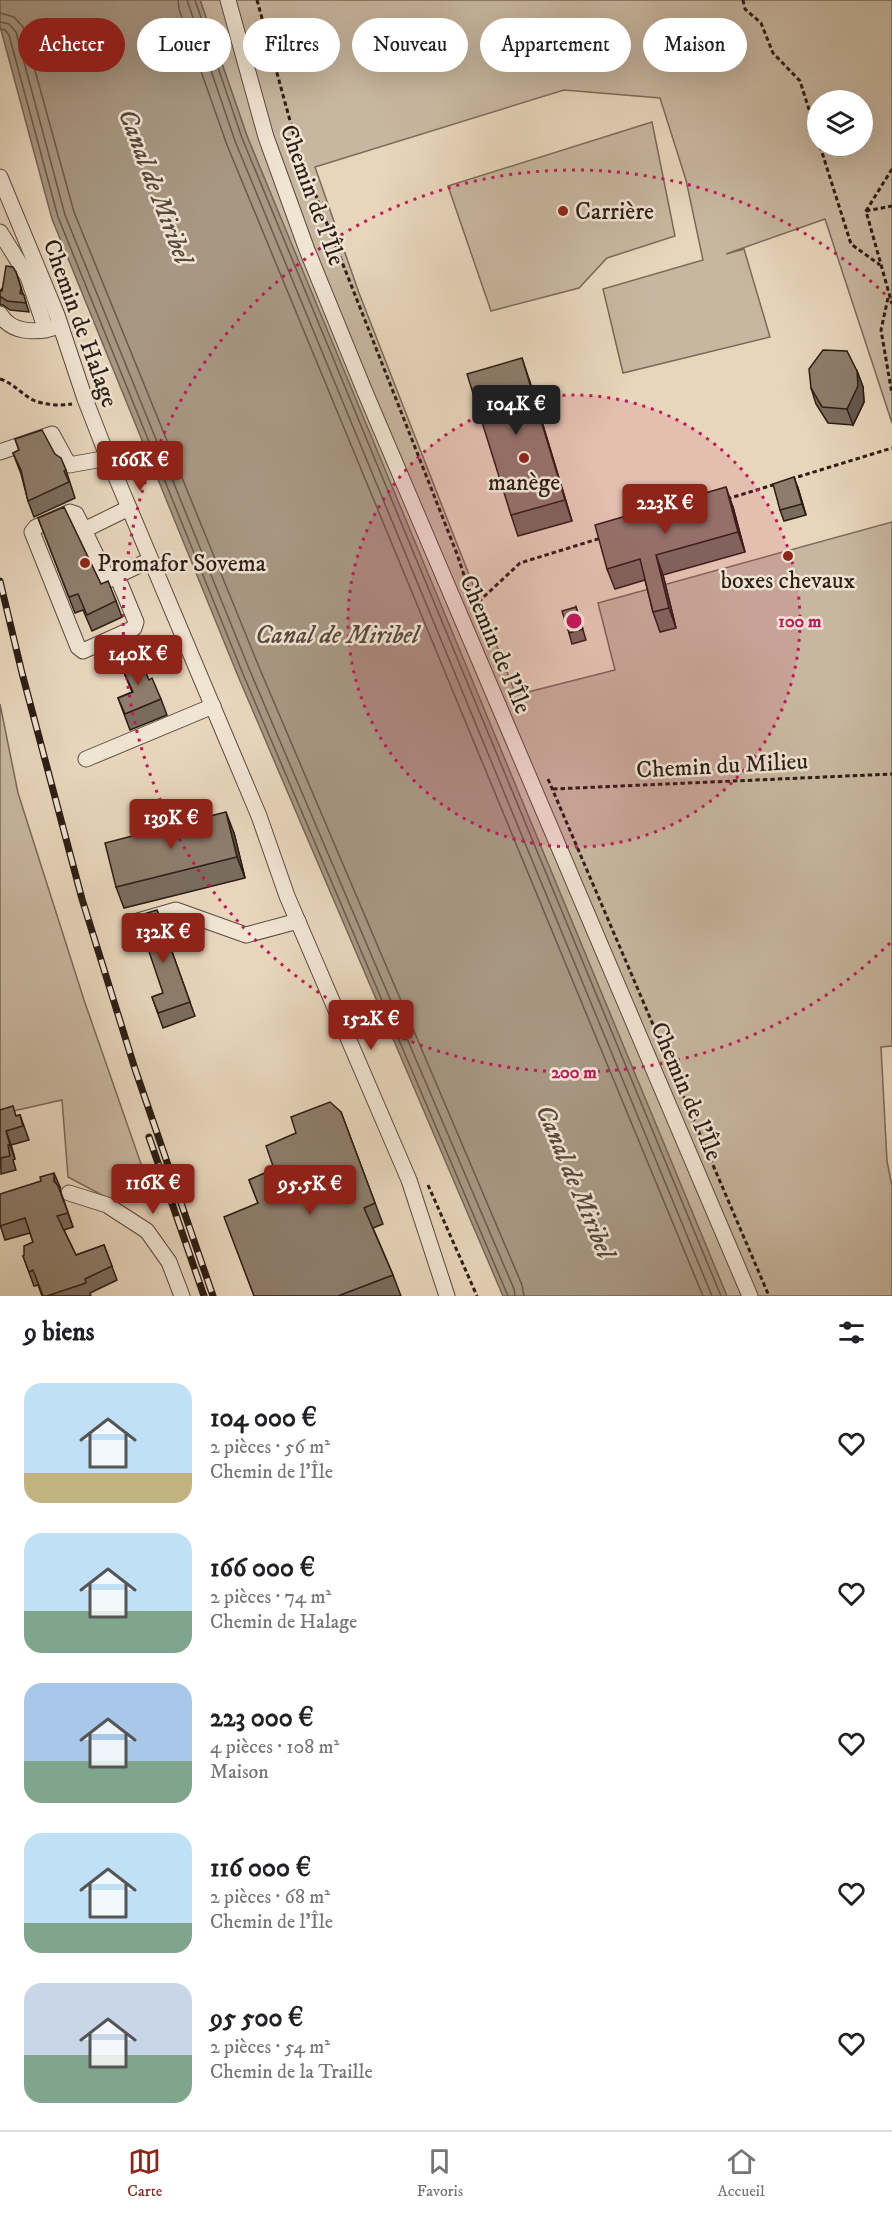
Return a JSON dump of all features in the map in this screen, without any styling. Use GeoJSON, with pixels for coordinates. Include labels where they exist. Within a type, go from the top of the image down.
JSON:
{"type":"FeatureCollection","features":[{"type":"Feature","properties":{"kind":"street","name":"Chemin de l'Île"},"geometry":{"type":"LineString","coordinates":[[228,0],[266,137],[338,327],[750,1296]]}},
{"type":"Feature","properties":{"kind":"street","name":"Chemin de Halage"},"geometry":{"type":"LineString","coordinates":[[0,177],[53,328],[85,399],[150,560],[259,816],[287,896],[409,1180],[447,1296]]}},
{"type":"Feature","properties":{"kind":"street"},"geometry":{"type":"LineString","coordinates":[[0,232],[28,277],[53,328],[33,332],[15,327],[4,320],[0,314]]}},
{"type":"Feature","properties":{"kind":"street"},"geometry":{"type":"LineString","coordinates":[[0,452],[52,434],[69,465],[108,458]]}},
{"type":"Feature","properties":{"kind":"street"},"geometry":{"type":"LineString","coordinates":[[84,530],[129,508]]}},
{"type":"Feature","properties":{"kind":"street"},"geometry":{"type":"LineString","coordinates":[[117,576],[136,622],[135,628],[83,651],[78,647],[32,532],[36,527],[70,512],[76,514],[108,580],[150,560]]}},
{"type":"Feature","properties":{"kind":"street"},"geometry":{"type":"LineString","coordinates":[[86,759],[213,706]]}},
{"type":"Feature","properties":{"kind":"street"},"geometry":{"type":"LineString","coordinates":[[131,923],[176,910],[246,935],[298,921]]}},
{"type":"Feature","properties":{"kind":"street"},"geometry":{"type":"LineString","coordinates":[[69,1193],[107,1205],[147,1231],[169,1262],[182,1296]]}},
{"type":"Feature","properties":{"kind":"path"},"geometry":{"type":"LineString","coordinates":[[257,0],[298,150],[457,554],[477,613]]}},
{"type":"Feature","properties":{"kind":"path"},"geometry":{"type":"LineString","coordinates":[[743,0],[745,9],[761,23],[773,53],[800,81],[807,103]]}},
{"type":"Feature","properties":{"kind":"path"},"geometry":{"type":"LineString","coordinates":[[823,156],[851,244],[880,265]]}},
{"type":"Feature","properties":{"kind":"path"},"geometry":{"type":"LineString","coordinates":[[892,169],[866,211],[892,304]]}},
{"type":"Feature","properties":{"kind":"path"},"geometry":{"type":"LineString","coordinates":[[866,211],[892,206]]}},
{"type":"Feature","properties":{"kind":"path"},"geometry":{"type":"LineString","coordinates":[[889,297],[881,330],[892,394]]}},
{"type":"Feature","properties":{"kind":"path"},"geometry":{"type":"LineString","coordinates":[[0,379],[11,382],[33,400],[49,404],[66,405],[85,399]]}},
{"type":"Feature","properties":{"kind":"path"},"geometry":{"type":"LineString","coordinates":[[725,500],[892,448]]}},
{"type":"Feature","properties":{"kind":"path"},"geometry":{"type":"LineString","coordinates":[[474,607],[520,563],[611,535]]}},
{"type":"Feature","properties":{"kind":"path"},"geometry":{"type":"LineString","coordinates":[[543,772],[553,789],[769,1296]]}},
{"type":"Feature","properties":{"kind":"path","name":"Chemin du Milieu"},"geometry":{"type":"LineString","coordinates":[[553,789],[892,774]]}},
{"type":"Feature","properties":{"kind":"shaded area"},"geometry":{"type":"Polygon","coordinates":[[[200,0],[892,0],[892,423],[825,219],[726,254],[744,249],[770,337],[623,373],[603,289],[703,260],[686,180],[660,98],[564,90],[315,167],[359,293],[516,695],[615,670],[598,603],[892,522],[892,1046],[881,1047],[887,1161],[892,1186],[892,1296],[718,1296],[247,136],[225,72],[231,72],[231,18],[206,18],[200,0]]]}},
{"type":"Feature","properties":{"kind":"shaded area","name":"Carrière"},"geometry":{"type":"Polygon","coordinates":[[[652,122],[675,236],[607,258],[579,288],[491,311],[448,186],[652,122]]]}},
{"type":"Feature","properties":{"kind":"shaded area"},"geometry":{"type":"Polygon","coordinates":[[[0,704],[18,793],[84,1000],[148,1184],[113,1201],[68,1177],[62,1100],[0,1114],[0,704]]]}},
{"type":"Feature","properties":{"kind":"water","name":"Canal de Miribel"},"geometry":{"type":"Polygon","coordinates":[[[0,0],[200,0],[206,18],[137,18],[137,72],[225,72],[247,136],[727,1296],[503,1296],[238,676],[52,219],[0,26],[0,0]]]}},
{"type":"Feature","properties":{"kind":"building"},"geometry":{"type":"Polygon","coordinates":[[[6,266],[13,267],[16,272],[21,288],[20,293],[24,295],[26,303],[7,301],[0,296],[6,266]]]}},
{"type":"Feature","properties":{"kind":"building"},"geometry":{"type":"Polygon","coordinates":[[[823,350],[847,351],[857,371],[858,386],[847,409],[822,407],[811,388],[809,369],[823,350]]]}},
{"type":"Feature","properties":{"kind":"building","name":"manège"},"geometry":{"type":"Polygon","coordinates":[[[522,358],[565,500],[511,515],[467,374],[522,358]]]}},
{"type":"Feature","properties":{"kind":"building"},"geometry":{"type":"Polygon","coordinates":[[[42,430],[55,454],[61,458],[69,482],[28,501],[21,470],[13,453],[19,450],[15,439],[42,430]]]}},
{"type":"Feature","properties":{"kind":"building"},"geometry":{"type":"Polygon","coordinates":[[[794,477],[802,504],[780,510],[773,484],[794,477]]]}},
{"type":"Feature","properties":{"kind":"building"},"geometry":{"type":"Polygon","coordinates":[[[726,487],[738,532],[656,555],[669,608],[653,612],[640,559],[607,569],[595,525],[726,487]]]}},
{"type":"Feature","properties":{"kind":"building"},"geometry":{"type":"Polygon","coordinates":[[[64,507],[101,584],[108,581],[116,601],[87,615],[78,594],[69,597],[38,518],[64,507]]]}},
{"type":"Feature","properties":{"kind":"building"},"geometry":{"type":"Polygon","coordinates":[[[576,607],[583,629],[569,633],[562,611],[576,607]]]}},
{"type":"Feature","properties":{"kind":"building"},"geometry":{"type":"Polygon","coordinates":[[[138,655],[149,680],[152,678],[161,699],[125,714],[118,698],[133,692],[120,663],[138,655]]]}},
{"type":"Feature","properties":{"kind":"building"},"geometry":{"type":"Polygon","coordinates":[[[226,812],[237,857],[116,887],[105,843],[226,812]]]}},
{"type":"Feature","properties":{"kind":"building"},"geometry":{"type":"Polygon","coordinates":[[[157,910],[190,1002],[158,1013],[152,997],[163,993],[137,916],[157,910]]]}},
{"type":"Feature","properties":{"kind":"building"},"geometry":{"type":"Polygon","coordinates":[[[330,1102],[341,1112],[375,1203],[364,1208],[393,1275],[338,1296],[254,1296],[224,1217],[258,1203],[249,1180],[274,1169],[266,1146],[296,1133],[291,1117],[330,1102]]]}},
{"type":"Feature","properties":{"kind":"building"},"geometry":{"type":"Polygon","coordinates":[[[13,1106],[16,1116],[20,1115],[23,1126],[6,1131],[10,1156],[0,1158],[0,1110],[13,1106]]]}},
{"type":"Feature","properties":{"kind":"building"},"geometry":{"type":"Polygon","coordinates":[[[54,1173],[54,1181],[68,1213],[57,1216],[76,1255],[104,1245],[112,1266],[85,1279],[86,1283],[43,1296],[33,1270],[29,1272],[23,1256],[24,1246],[33,1242],[25,1218],[0,1226],[0,1194],[41,1181],[40,1177],[54,1173]]]}},
{"type":"Feature","properties":{"kind":"railway"},"geometry":{"type":"LineString","coordinates":[[0,581],[82,899],[135,1069],[213,1296]]}},
{"type":"Feature","properties":{"kind":"railway"},"geometry":{"type":"LineString","coordinates":[[149,1137],[204,1296]]}},
{"type":"Feature","properties":{"kind":"place","name":"Carrière"},"geometry":{"type":"Point","coordinates":[563,211]}},
{"type":"Feature","properties":{"kind":"place","name":"manège"},"geometry":{"type":"Point","coordinates":[524,458]}},
{"type":"Feature","properties":{"kind":"place","name":"boxes chevaux"},"geometry":{"type":"Point","coordinates":[788,556]}},
{"type":"Feature","properties":{"kind":"place","name":"Promafor Sovema"},"geometry":{"type":"Point","coordinates":[85,563]}}]}
